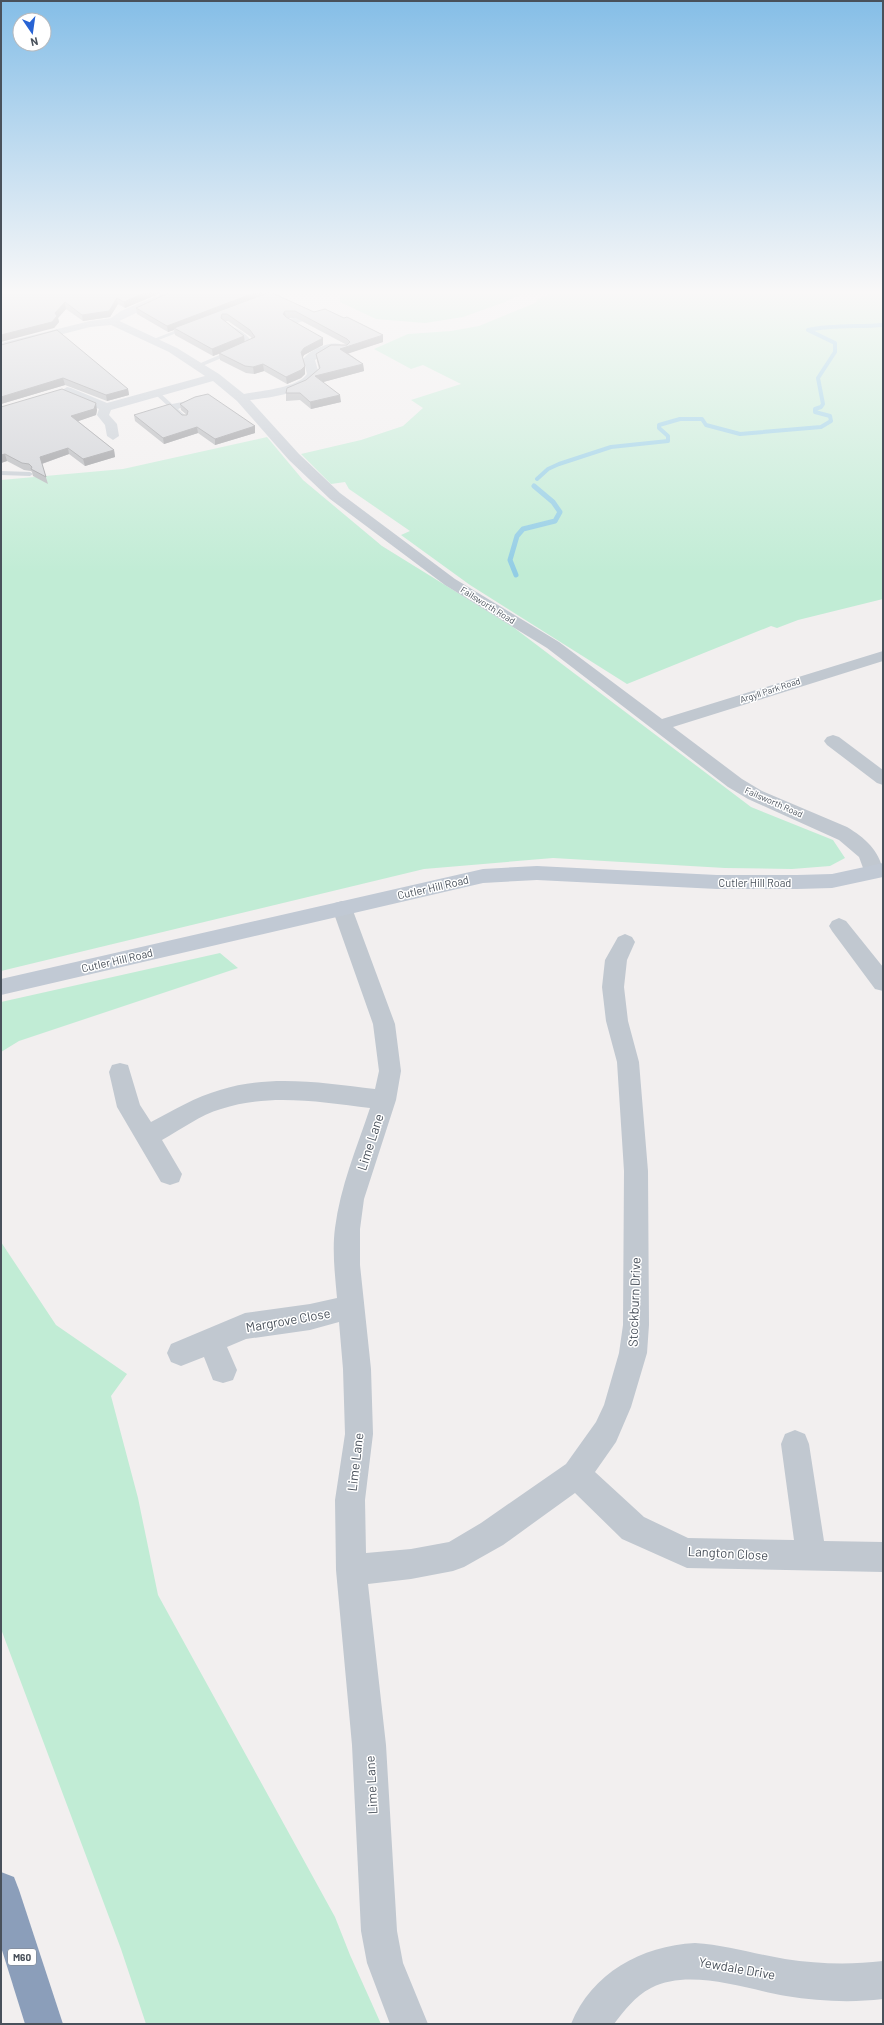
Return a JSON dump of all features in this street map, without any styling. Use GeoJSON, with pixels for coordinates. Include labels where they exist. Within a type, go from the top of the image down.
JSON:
{"type":"FeatureCollection","features":[{"type":"Feature","properties":{"kind":"highway","name":"M60"},"geometry":{"type":"LineString","coordinates":[[1,1890],[44,2024]]}},
{"type":"Feature","properties":{"kind":"street"},"geometry":{"type":"LineString","coordinates":[[58,392],[65,390],[106,407],[190,384]]}},
{"type":"Feature","properties":{"kind":"street","name":"Failsworth Road"},"geometry":{"type":"LineString","coordinates":[[224,384],[241,398],[308,472],[335,496],[450,582],[553,645],[735,784],[755,795],[840,832],[860,844],[869,854],[878,870]]}},
{"type":"Feature","properties":{"kind":"street"},"geometry":{"type":"LineString","coordinates":[[241,398],[279,391],[297,384]]}},
{"type":"Feature","properties":{"kind":"street"},"geometry":{"type":"LineString","coordinates":[[106,407],[103,415],[111,424],[113,436]]}},
{"type":"Feature","properties":{"kind":"street","name":"Argyll Park Road"},"geometry":{"type":"LineString","coordinates":[[658,726],[883,656]]}},
{"type":"Feature","properties":{"kind":"street"},"geometry":{"type":"LineString","coordinates":[[833,742],[883,779]]}},
{"type":"Feature","properties":{"kind":"street","name":"Cutler Hill Road"},"geometry":{"type":"LineString","coordinates":[[1,987],[460,880],[507,874],[570,874],[717,882],[797,882],[832,881],[878,870]]}},
{"type":"Feature","properties":{"kind":"street","name":"Lime Lane"},"geometry":{"type":"LineString","coordinates":[[342,908],[384,1024],[390,1071],[384,1100],[352,1199],[347,1229],[347,1265],[357,1369],[359,1434],[350,1500],[351,1570],[369,1745],[379,1931],[385,1963],[409,2024]]}},
{"type":"Feature","properties":{"kind":"street"},"geometry":{"type":"LineString","coordinates":[[839,926],[883,983]]}},
{"type":"Feature","properties":{"kind":"street","name":"Stockburn Drive"},"geometry":{"type":"LineString","coordinates":[[351,1570],[412,1564],[453,1556],[492,1534],[576,1474],[606,1432],[617,1407],[633,1353],[636,1326],[636,1172],[628,1062],[617,1021],[612,987],[616,960],[625,942]]}},
{"type":"Feature","properties":{"kind":"street"},"geometry":{"type":"LineString","coordinates":[[120,1072],[129,1107],[170,1174]]}},
{"type":"Feature","properties":{"kind":"street"},"geometry":{"type":"LineString","coordinates":[[147,1136],[220,1100],[251,1092],[321,1093],[384,1100]]}},
{"type":"Feature","properties":{"kind":"street","name":"Margrove Close"},"geometry":{"type":"LineString","coordinates":[[181,1353],[245,1326],[310,1317],[351,1307]]}},
{"type":"Feature","properties":{"kind":"street"},"geometry":{"type":"LineString","coordinates":[[212,1340],[223,1370]]}},
{"type":"Feature","properties":{"kind":"street"},"geometry":{"type":"LineString","coordinates":[[795,1444],[811,1556]]}},
{"type":"Feature","properties":{"kind":"street","name":"Langton Close"},"geometry":{"type":"LineString","coordinates":[[576,1474],[633,1528],[687,1553],[883,1557]]}},
{"type":"Feature","properties":{"kind":"street","name":"Yewdale Drive"},"geometry":{"type":"LineString","coordinates":[[590,2024],[624,1985],[640,1974],[665,1964],[689,1960],[828,1983],[861,1984],[883,1980]]}},
{"type":"Feature","properties":{"kind":"lane"},"geometry":{"type":"LineString","coordinates":[[158,394],[171,406],[193,402],[174,409],[186,419]]}},
{"type":"Feature","properties":{"kind":"lane"},"geometry":{"type":"LineString","coordinates":[[1,473],[30,474]]}},
{"type":"Feature","properties":{"kind":"green space"},"geometry":{"type":"Polygon","coordinates":[[[459,384],[883,384],[883,599],[798,620],[777,628],[771,626],[627,684],[470,585],[401,535],[410,531],[349,489],[345,482],[331,484],[301,454],[361,440],[403,426],[423,408],[411,400],[459,384]]]}},
{"type":"Feature","properties":{"kind":"green space"},"geometry":{"type":"Polygon","coordinates":[[[267,437],[303,480],[382,546],[513,627],[751,807],[833,840],[845,858],[830,866],[792,869],[725,868],[553,858],[424,869],[1,971],[1,480],[123,469],[267,437]]]}},
{"type":"Feature","properties":{"kind":"green space"},"geometry":{"type":"Polygon","coordinates":[[[220,953],[238,968],[19,1041],[1,1052],[1,1002],[220,953]]]}},
{"type":"Feature","properties":{"kind":"green space"},"geometry":{"type":"Polygon","coordinates":[[[1,1242],[56,1325],[127,1374],[111,1396],[138,1498],[158,1595],[335,1917],[350,1955],[381,2024],[146,2024],[121,1949],[1,1629],[1,1242]]]}},
{"type":"Feature","properties":{"kind":"building"},"geometry":{"type":"Polygon","coordinates":[[[1,384],[42,384],[1,397],[1,384]]]}},
{"type":"Feature","properties":{"kind":"building"},"geometry":{"type":"Polygon","coordinates":[[[79,384],[123,384],[128,389],[106,395],[79,384]]]}},
{"type":"Feature","properties":{"kind":"building"},"geometry":{"type":"Polygon","coordinates":[[[295,384],[326,384],[340,395],[310,402],[300,393],[286,393],[287,388],[295,384]]]}},
{"type":"Feature","properties":{"kind":"building"},"geometry":{"type":"Polygon","coordinates":[[[62,389],[96,403],[94,409],[71,416],[114,450],[83,459],[68,448],[40,457],[46,477],[31,469],[32,467],[29,464],[22,463],[5,454],[1,455],[1,407],[62,389]]]}},
{"type":"Feature","properties":{"kind":"building"},"geometry":{"type":"Polygon","coordinates":[[[208,394],[255,426],[215,439],[197,427],[163,438],[134,415],[170,404],[182,415],[187,415],[188,411],[180,404],[195,397],[208,394]]]}},
{"type":"Feature","properties":{"kind":"waterway"},"geometry":{"type":"LineString","coordinates":[[537,479],[548,469],[559,464],[611,447],[668,441],[668,436],[659,428],[659,425],[680,419],[702,419],[706,425],[740,434],[821,427],[831,421],[830,416],[815,412],[815,409],[821,407],[823,404],[819,384]]}},
{"type":"Feature","properties":{"kind":"waterway"},"geometry":{"type":"LineString","coordinates":[[516,575],[510,560],[517,536],[523,529],[555,521],[560,512],[553,502],[534,486]]}}]}
